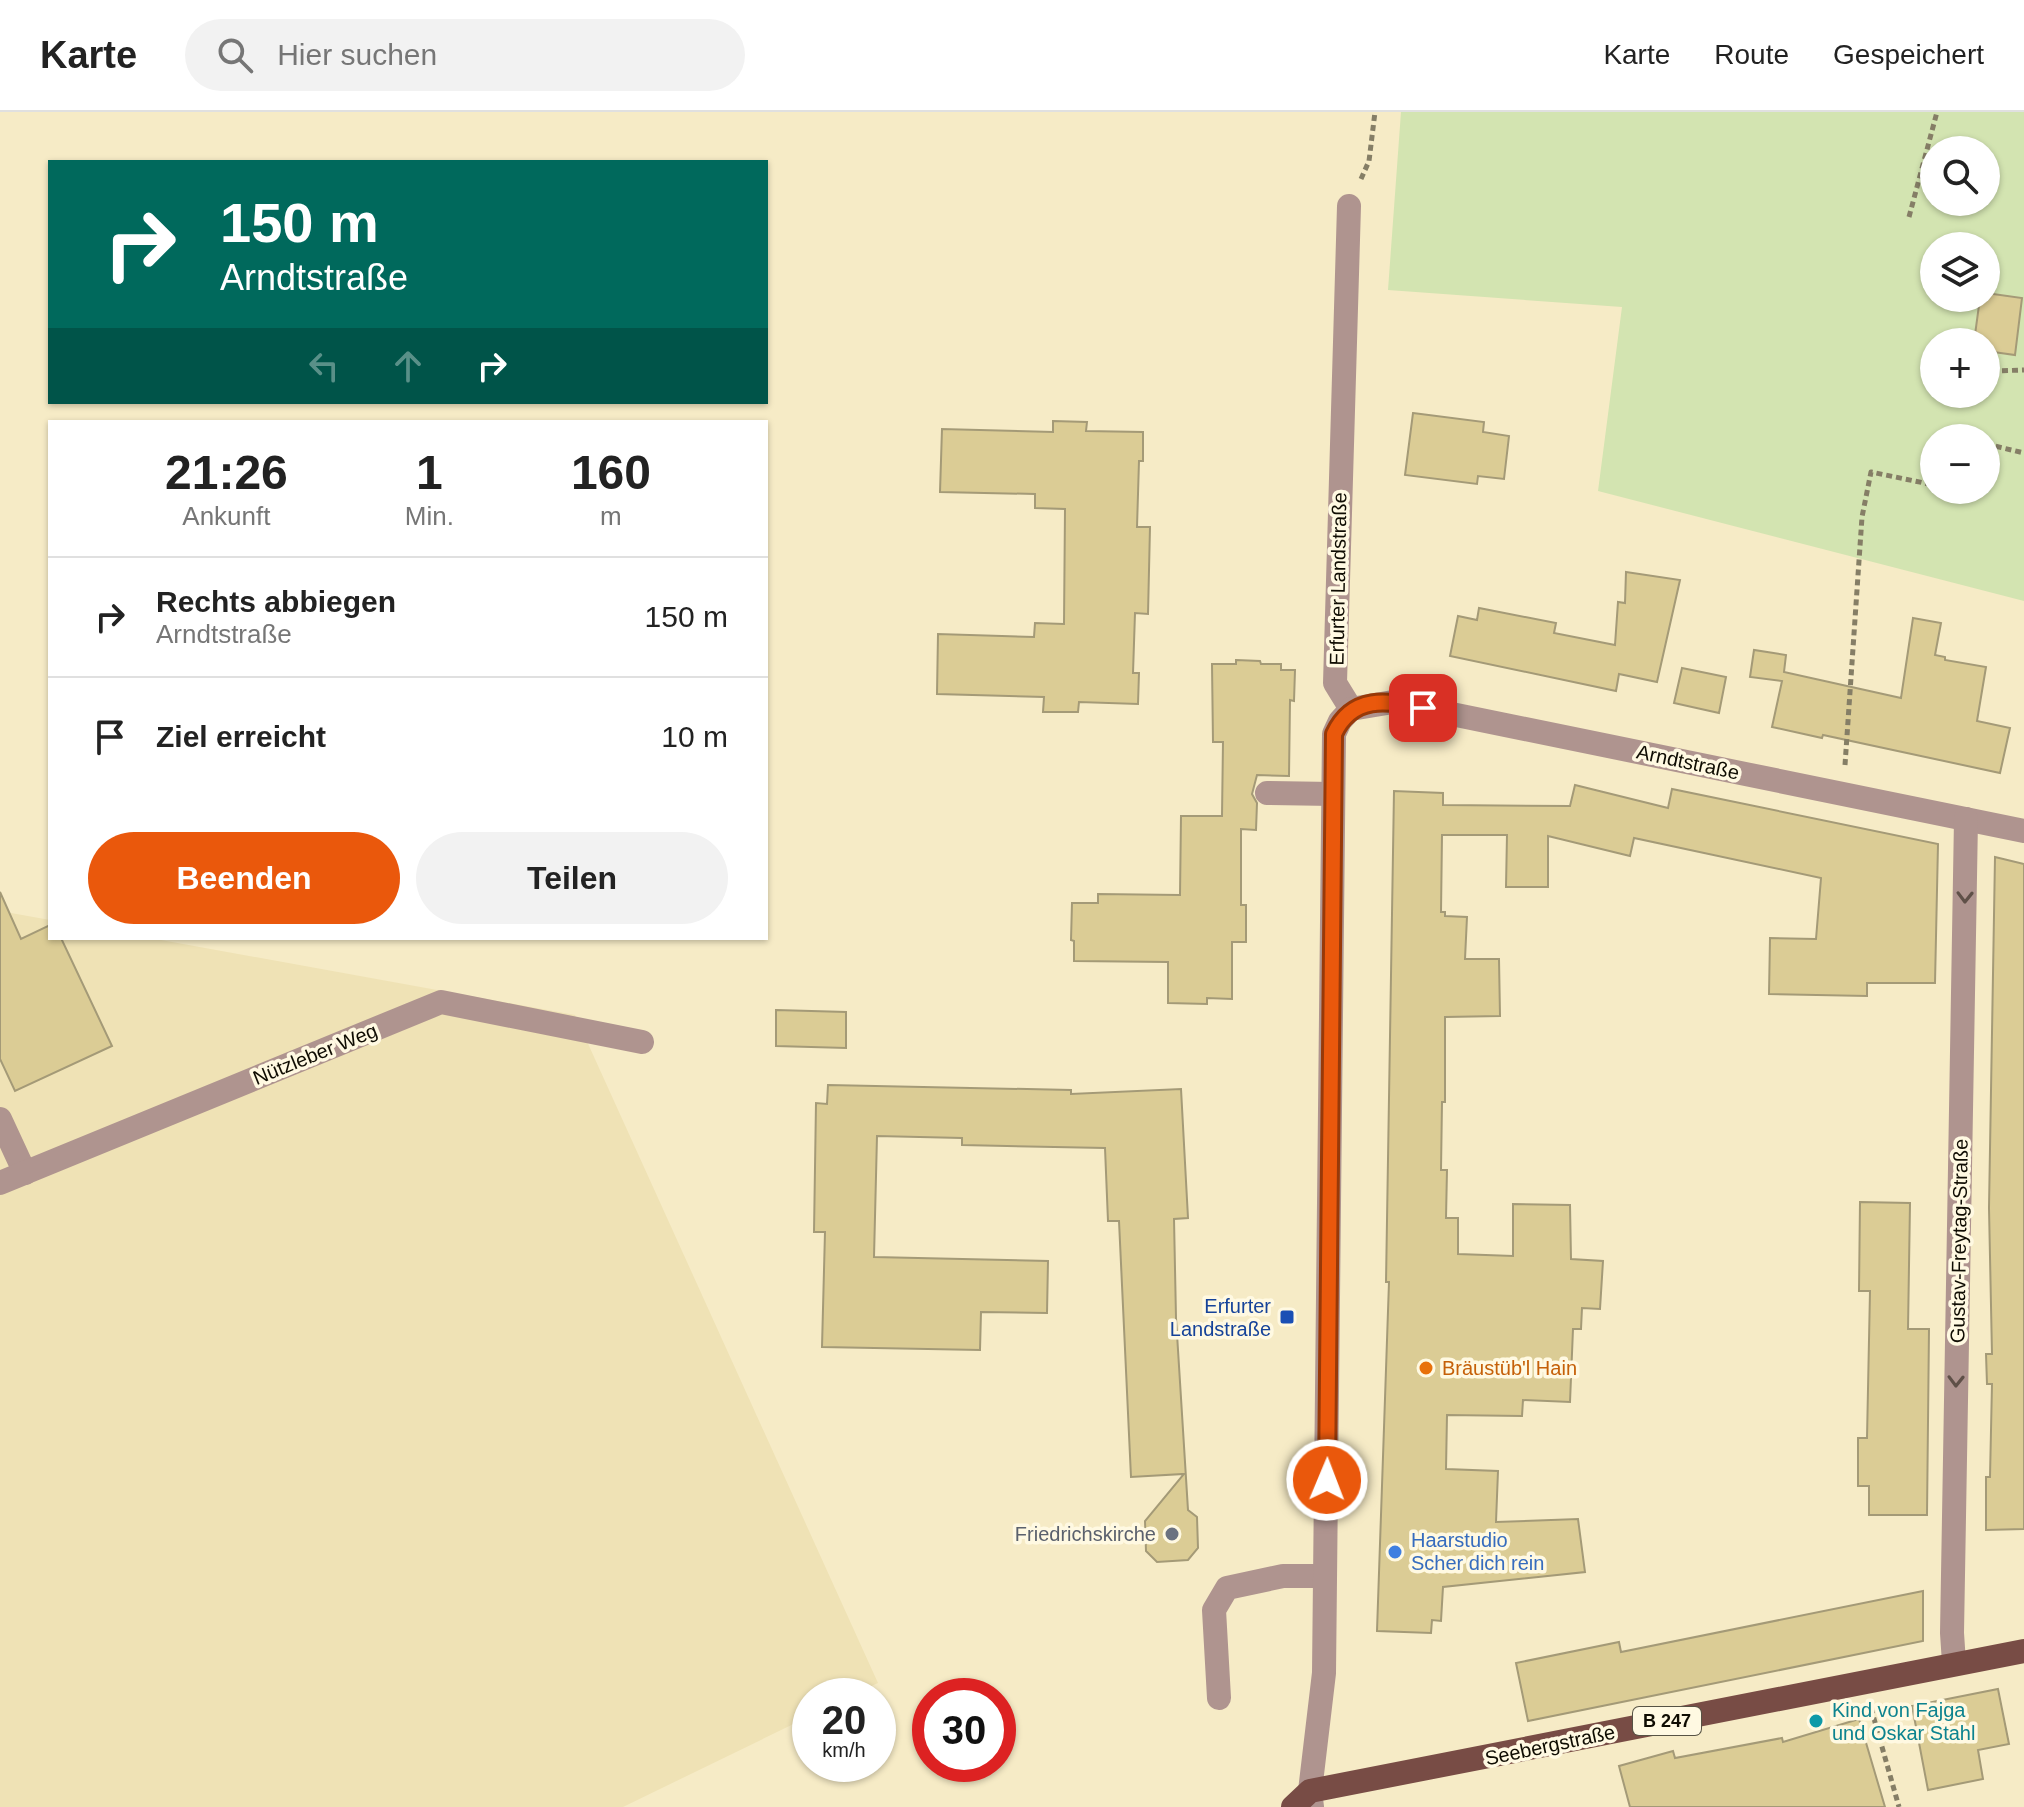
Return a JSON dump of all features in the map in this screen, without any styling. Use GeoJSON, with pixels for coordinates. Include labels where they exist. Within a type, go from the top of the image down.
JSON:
{"type":"FeatureCollection","features":[{"type":"Feature","properties":{"kind":"main road","name":"Seebergstraße"},"geometry":{"type":"LineString","coordinates":[[1305,1802],[1475,1760],[2024,1651]]}},
{"type":"Feature","properties":{"kind":"street","name":"Erfurter Landstraße"},"geometry":{"type":"LineString","coordinates":[[1349,206],[1335,683],[1351,709]]}},
{"type":"Feature","properties":{"kind":"street","name":"Arndtstraße"},"geometry":{"type":"LineString","coordinates":[[1351,709],[1393,702],[2024,831]]}},
{"type":"Feature","properties":{"kind":"street"},"geometry":{"type":"LineString","coordinates":[[1305,1802],[1323,1688],[1334,734],[1351,709]]}},
{"type":"Feature","properties":{"kind":"street"},"geometry":{"type":"LineString","coordinates":[[1267,793],[1333,794]]}},
{"type":"Feature","properties":{"kind":"street","name":"Gustav-Freytag-Straße"},"geometry":{"type":"LineString","coordinates":[[1954,1663],[1952,1633],[1966,819]]}},
{"type":"Feature","properties":{"kind":"street","name":"Nützleber Weg"},"geometry":{"type":"LineString","coordinates":[[0,1183],[441,1002],[642,1042]]}},
{"type":"Feature","properties":{"kind":"street"},"geometry":{"type":"LineString","coordinates":[[0,1119],[25,1173]]}},
{"type":"Feature","properties":{"kind":"street"},"geometry":{"type":"LineString","coordinates":[[1219,1698],[1214,1610],[1227,1588],[1283,1576],[1325,1576]]}},
{"type":"Feature","properties":{"kind":"path"},"geometry":{"type":"LineString","coordinates":[[1349,206],[1369,161],[1375,112]]}},
{"type":"Feature","properties":{"kind":"path"},"geometry":{"type":"LineString","coordinates":[[1909,217],[1937,112]]}},
{"type":"Feature","properties":{"kind":"path"},"geometry":{"type":"LineString","coordinates":[[2000,371],[2024,370]]}},
{"type":"Feature","properties":{"kind":"path"},"geometry":{"type":"LineString","coordinates":[[2000,447],[2024,453]]}},
{"type":"Feature","properties":{"kind":"path"},"geometry":{"type":"LineString","coordinates":[[1843,794],[1862,517],[1871,472],[1920,482]]}},
{"type":"Feature","properties":{"kind":"path"},"geometry":{"type":"LineString","coordinates":[[1873,1715],[1899,1807]]}},
{"type":"Feature","properties":{"kind":"shaded area"},"geometry":{"type":"Polygon","coordinates":[[[0,911],[48,920],[48,940],[161,940],[575,1015],[876,1678],[792,1678],[792,1725],[623,1807],[0,1807],[0,911]]]}},
{"type":"Feature","properties":{"kind":"green space"},"geometry":{"type":"Polygon","coordinates":[[[1401,112],[2024,112],[2024,601],[1598,491],[1622,307],[1388,290],[1401,112]]]}},
{"type":"Feature","properties":{"kind":"building"},"geometry":{"type":"Polygon","coordinates":[[[2000,295],[2022,298],[2015,355],[2000,353],[2000,328],[1976,328],[1978,312],[2000,312],[2000,295]]]}},
{"type":"Feature","properties":{"kind":"building"},"geometry":{"type":"Polygon","coordinates":[[[1413,413],[1484,422],[1483,432],[1509,436],[1504,479],[1478,476],[1477,484],[1405,475],[1413,413]]]}},
{"type":"Feature","properties":{"kind":"building"},"geometry":{"type":"Polygon","coordinates":[[[1053,421],[1087,422],[1086,431],[1143,432],[1137,527],[1150,527],[1148,614],[1135,613],[1133,673],[1139,673],[1138,704],[1079,702],[1078,712],[1043,712],[1044,697],[937,694],[938,634],[1034,637],[1035,623],[1064,624],[1065,509],[1035,508],[1035,494],[940,492],[942,429],[1053,432],[1053,421]]]}},
{"type":"Feature","properties":{"kind":"building"},"geometry":{"type":"Polygon","coordinates":[[[1626,572],[1680,580],[1657,682],[1619,674],[1616,691],[1450,656],[1458,616],[1477,620],[1479,608],[1556,623],[1554,633],[1615,645],[1618,602],[1625,603],[1626,572]]]}},
{"type":"Feature","properties":{"kind":"building"},"geometry":{"type":"Polygon","coordinates":[[[1913,618],[1941,623],[1935,655],[1945,657],[1945,660],[1986,667],[1977,721],[2010,728],[2000,773],[1772,727],[1782,681],[1750,677],[1754,650],[1786,655],[1784,672],[1901,698],[1913,618]]]}},
{"type":"Feature","properties":{"kind":"building"},"geometry":{"type":"Polygon","coordinates":[[[1236,660],[1281,664],[1281,670],[1295,670],[1294,701],[1290,700],[1289,776],[1257,775],[1252,794],[1257,803],[1256,830],[1241,829],[1241,905],[1246,905],[1246,942],[1232,942],[1232,999],[1207,998],[1207,1004],[1168,1003],[1168,962],[1074,961],[1072,903],[1098,903],[1098,894],[1180,895],[1181,816],[1222,816],[1223,742],[1213,742],[1212,664],[1236,664],[1236,660]]]}},
{"type":"Feature","properties":{"kind":"building"},"geometry":{"type":"Polygon","coordinates":[[[1682,668],[1726,677],[1719,713],[1674,703],[1682,668]]]}},
{"type":"Feature","properties":{"kind":"building"},"geometry":{"type":"Polygon","coordinates":[[[1575,785],[1668,808],[1672,789],[1938,844],[1935,983],[1867,983],[1867,996],[1769,994],[1770,938],[1816,939],[1821,878],[1634,838],[1630,856],[1548,836],[1548,887],[1506,887],[1507,835],[1442,835],[1441,912],[1445,912],[1445,916],[1467,917],[1465,959],[1499,959],[1500,1016],[1445,1017],[1441,1170],[1447,1170],[1446,1218],[1458,1218],[1458,1254],[1513,1256],[1513,1204],[1570,1205],[1571,1259],[1603,1261],[1600,1309],[1582,1308],[1581,1329],[1573,1329],[1570,1402],[1523,1400],[1522,1416],[1447,1415],[1446,1469],[1498,1471],[1496,1522],[1578,1519],[1585,1572],[1443,1587],[1441,1621],[1432,1620],[1431,1633],[1377,1631],[1389,1282],[1386,1282],[1394,791],[1443,793],[1443,805],[1570,806],[1575,785]]]}},
{"type":"Feature","properties":{"kind":"building"},"geometry":{"type":"Polygon","coordinates":[[[1995,857],[2024,864],[2024,1529],[1986,1530],[1992,1384],[1987,1384],[1986,1354],[1992,1354],[1989,1208],[1995,857]]]}},
{"type":"Feature","properties":{"kind":"building"},"geometry":{"type":"Polygon","coordinates":[[[0,892],[21,939],[48,926],[48,940],[62,940],[112,1046],[15,1091],[0,1059],[0,892]]]}},
{"type":"Feature","properties":{"kind":"building"},"geometry":{"type":"Polygon","coordinates":[[[776,1010],[846,1012],[846,1048],[776,1046],[776,1010]]]}},
{"type":"Feature","properties":{"kind":"building"},"geometry":{"type":"Polygon","coordinates":[[[828,1085],[1071,1090],[1071,1094],[1181,1089],[1188,1218],[1174,1219],[1176,1318],[1188,1510],[1197,1517],[1198,1548],[1188,1560],[1157,1562],[1146,1551],[1145,1521],[1184,1474],[1131,1477],[1119,1221],[1108,1221],[1105,1148],[962,1145],[962,1138],[877,1136],[874,1257],[1048,1261],[1047,1313],[981,1312],[980,1350],[822,1347],[825,1232],[814,1232],[816,1103],[827,1104],[828,1085]]]}},
{"type":"Feature","properties":{"kind":"building"},"geometry":{"type":"Polygon","coordinates":[[[1860,1202],[1910,1203],[1908,1329],[1929,1329],[1927,1515],[1869,1515],[1869,1486],[1858,1486],[1858,1438],[1867,1438],[1870,1291],[1859,1291],[1860,1202]]]}},
{"type":"Feature","properties":{"kind":"building"},"geometry":{"type":"Polygon","coordinates":[[[1923,1591],[1923,1641],[1528,1721],[1516,1663],[1619,1642],[1621,1652],[1923,1591]]]}},
{"type":"Feature","properties":{"kind":"building"},"geometry":{"type":"Polygon","coordinates":[[[1998,1689],[2009,1744],[1978,1750],[1983,1779],[1928,1790],[1912,1706],[1998,1689]]]}},
{"type":"Feature","properties":{"kind":"building"},"geometry":{"type":"Polygon","coordinates":[[[1859,1719],[1885,1807],[1630,1807],[1619,1766],[1673,1751],[1675,1758],[1782,1738],[1783,1742],[1859,1719]]]}},
{"type":"Feature","properties":{"kind":"place","name":"Erfurter Landstraße"},"geometry":{"type":"Point","coordinates":[1287,1317]}},
{"type":"Feature","properties":{"kind":"place","name":"Bräustüb'l Hain"},"geometry":{"type":"Point","coordinates":[1426,1368]}},
{"type":"Feature","properties":{"kind":"place","name":"Friedrichskirche"},"geometry":{"type":"Point","coordinates":[1172,1534]}},
{"type":"Feature","properties":{"kind":"place","name":"Haarstudio Scher dich rein"},"geometry":{"type":"Point","coordinates":[1395,1552]}},
{"type":"Feature","properties":{"kind":"place","name":"Kind von Fajga und Oskar Stahl"},"geometry":{"type":"Point","coordinates":[1816,1721]}},
{"type":"Feature","properties":{"kind":"route"},"geometry":{"type":"LineString","coordinates":[[1327,1480],[1334,734],[1351,709],[1393,702],[1423,708]]}}]}
